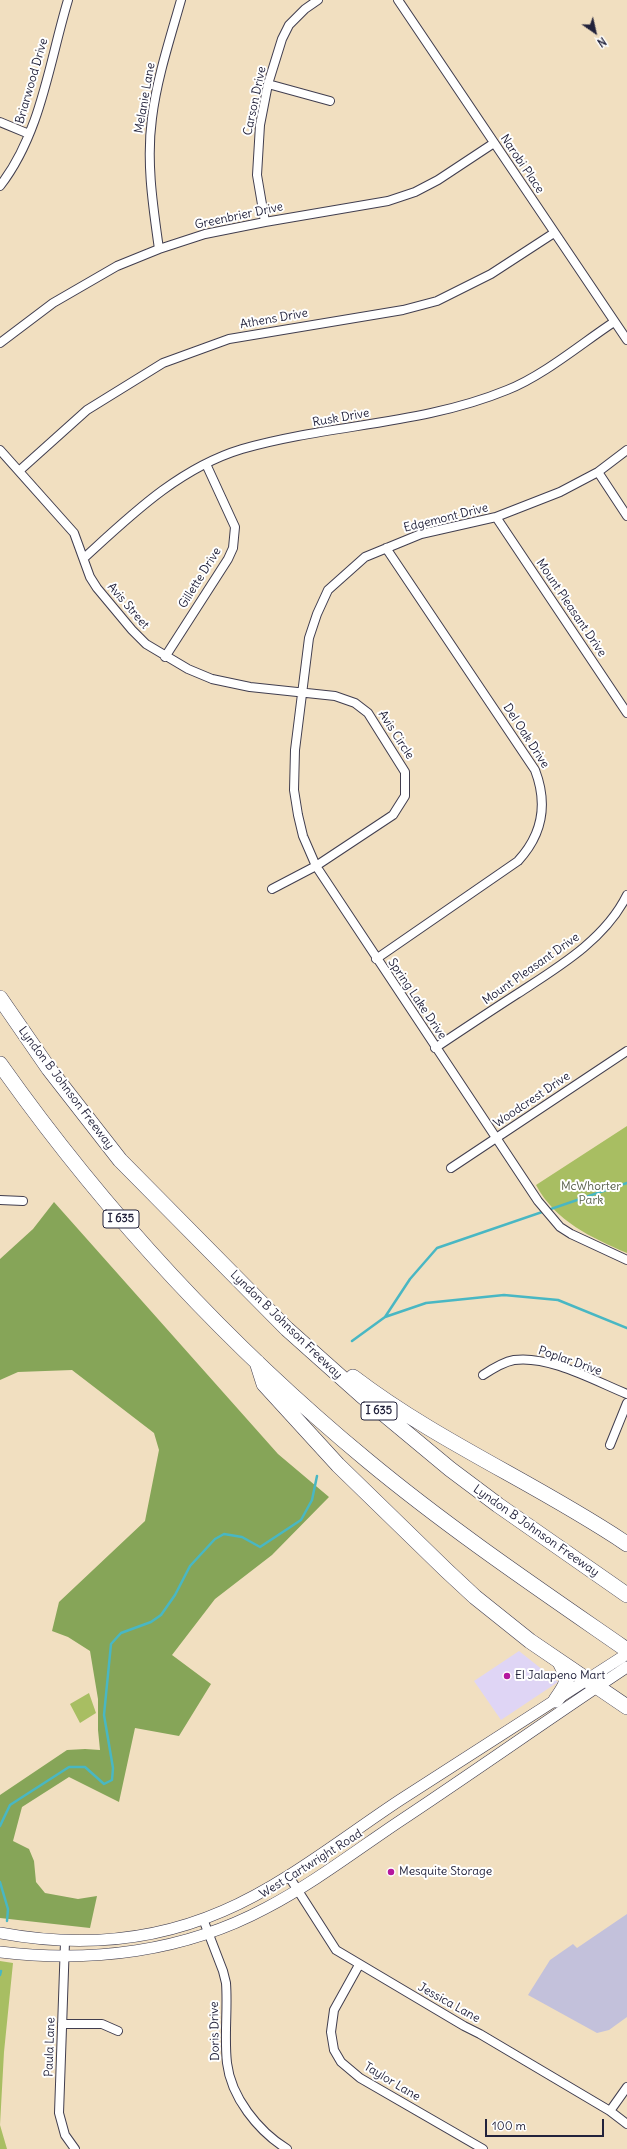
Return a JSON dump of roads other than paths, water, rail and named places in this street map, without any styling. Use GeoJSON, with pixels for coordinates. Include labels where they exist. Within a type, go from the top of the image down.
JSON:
{"type":"FeatureCollection","features":[{"type":"Feature","properties":{"kind":"highway","name":"Lyndon B Johnson Freeway"},"geometry":{"type":"LineString","coordinates":[[0,998],[49,1069],[120,1160],[328,1367],[405,1433],[498,1505],[627,1595]]}},
{"type":"Feature","properties":{"kind":"highway","name":"I 635"},"geometry":{"type":"LineString","coordinates":[[0,1064],[52,1135],[127,1226],[167,1270],[256,1361],[329,1428],[415,1498],[503,1564],[627,1650]]}},
{"type":"Feature","properties":{"kind":"highway"},"geometry":{"type":"LineString","coordinates":[[227,1268],[333,1360],[394,1406],[458,1445],[558,1500],[627,1544]]}},
{"type":"Feature","properties":{"kind":"highway"},"geometry":{"type":"LineString","coordinates":[[256,1361],[264,1384],[380,1506],[475,1596],[530,1641],[627,1707]]}},
{"type":"Feature","properties":{"kind":"highway"},"geometry":{"type":"LineString","coordinates":[[556,1700],[565,1687],[567,1680],[567,1676],[560,1662]]}},
{"type":"Feature","properties":{"kind":"main road"},"geometry":{"type":"LineString","coordinates":[[592,1684],[607,1667],[627,1654]]}},
{"type":"Feature","properties":{"kind":"main road"},"geometry":{"type":"LineString","coordinates":[[592,1684],[617,1674],[627,1667]]}},
{"type":"Feature","properties":{"kind":"main road","name":"West Cartwright Road"},"geometry":{"type":"LineString","coordinates":[[0,1933],[66,1942],[114,1940],[150,1934],[203,1919],[224,1911],[288,1875],[524,1719],[556,1700],[592,1684]]}},
{"type":"Feature","properties":{"kind":"main road","name":"West Cartwright Road"},"geometry":{"type":"LineString","coordinates":[[0,1952],[65,1957],[117,1954],[156,1948],[208,1933],[265,1909],[298,1890],[480,1768],[532,1732],[592,1684]]}},
{"type":"Feature","properties":{"kind":"main road"},"geometry":{"type":"LineString","coordinates":[[524,1719],[532,1732]]}},
{"type":"Feature","properties":{"kind":"main road"},"geometry":{"type":"LineString","coordinates":[[471,1754],[480,1768]]}},
{"type":"Feature","properties":{"kind":"street","name":"Briarwood Drive"},"geometry":{"type":"LineString","coordinates":[[0,186],[10,173],[29,134],[38,111],[68,0]]}},
{"type":"Feature","properties":{"kind":"street","name":"Melanie Lane"},"geometry":{"type":"LineString","coordinates":[[159,249],[151,195],[150,147],[152,119],[162,64],[181,0]]}},
{"type":"Feature","properties":{"kind":"street","name":"Carson Drive"},"geometry":{"type":"LineString","coordinates":[[265,222],[257,175],[260,125],[268,84],[282,40],[289,25],[305,9],[318,0]]}},
{"type":"Feature","properties":{"kind":"street","name":"Narobi Place"},"geometry":{"type":"LineString","coordinates":[[398,0],[627,340]]}},
{"type":"Feature","properties":{"kind":"street"},"geometry":{"type":"LineString","coordinates":[[268,84],[330,101]]}},
{"type":"Feature","properties":{"kind":"street"},"geometry":{"type":"LineString","coordinates":[[0,122],[29,134]]}},
{"type":"Feature","properties":{"kind":"street","name":"Greenbrier Drive"},"geometry":{"type":"LineString","coordinates":[[0,342],[53,303],[117,266],[159,249],[205,234],[265,222],[388,202],[415,192],[438,180],[494,143]]}},
{"type":"Feature","properties":{"kind":"street","name":"Athens Drive"},"geometry":{"type":"LineString","coordinates":[[19,471],[87,410],[163,363],[229,339],[403,310],[438,301],[491,274],[554,233]]}},
{"type":"Feature","properties":{"kind":"street","name":"Rusk Drive"},"geometry":{"type":"LineString","coordinates":[[84,558],[139,507],[178,480],[206,464],[241,450],[281,440],[449,410],[508,390],[542,370],[614,322]]}},
{"type":"Feature","properties":{"kind":"street","name":"Avis Street"},"geometry":{"type":"LineString","coordinates":[[0,450],[74,533],[90,577],[97,588],[132,630],[146,644],[165,657],[212,679],[250,687],[301,692]]}},
{"type":"Feature","properties":{"kind":"street","name":"Edgemont Drive"},"geometry":{"type":"LineString","coordinates":[[301,692],[309,638],[328,590],[364,557],[421,534],[496,517],[560,492],[598,472],[627,450]]}},
{"type":"Feature","properties":{"kind":"street","name":"Gillette Drive"},"geometry":{"type":"LineString","coordinates":[[165,657],[228,559],[233,548],[235,527],[206,464]]}},
{"type":"Feature","properties":{"kind":"street"},"geometry":{"type":"LineString","coordinates":[[598,472],[627,516]]}},
{"type":"Feature","properties":{"kind":"street","name":"Mount Pleasant Drive"},"geometry":{"type":"LineString","coordinates":[[496,517],[627,713]]}},
{"type":"Feature","properties":{"kind":"street","name":"Del Oak Drive"},"geometry":{"type":"LineString","coordinates":[[376,959],[518,861],[530,848],[543,813],[542,786],[535,770],[386,548]]}},
{"type":"Feature","properties":{"kind":"street","name":"Avis Circle"},"geometry":{"type":"LineString","coordinates":[[272,889],[316,866],[393,815],[406,796],[406,772],[368,713],[355,703],[335,696],[301,692]]}},
{"type":"Feature","properties":{"kind":"street","name":"Spring Lake Drive"},"geometry":{"type":"LineString","coordinates":[[301,692],[294,750],[294,790],[304,836],[316,866],[495,1139],[538,1201],[554,1221],[582,1240],[627,1260]]}},
{"type":"Feature","properties":{"kind":"street","name":"Mount Pleasant Drive"},"geometry":{"type":"LineString","coordinates":[[435,1048],[550,972],[593,940],[623,903],[627,895]]}},
{"type":"Feature","properties":{"kind":"street","name":"Woodcrest Drive"},"geometry":{"type":"LineString","coordinates":[[451,1168],[627,1051]]}},
{"type":"Feature","properties":{"kind":"street"},"geometry":{"type":"LineString","coordinates":[[0,1200],[23,1201]]}},
{"type":"Feature","properties":{"kind":"street","name":"Poplar Drive"},"geometry":{"type":"LineString","coordinates":[[483,1375],[512,1360],[534,1359],[571,1371],[627,1394]]}},
{"type":"Feature","properties":{"kind":"street"},"geometry":{"type":"LineString","coordinates":[[610,1445],[627,1402]]}},
{"type":"Feature","properties":{"kind":"street","name":"Jessica Lane"},"geometry":{"type":"LineString","coordinates":[[288,1875],[336,1950],[359,1965],[610,2111],[627,2124]]}},
{"type":"Feature","properties":{"kind":"street","name":"Doris Drive"},"geometry":{"type":"LineString","coordinates":[[203,1919],[223,1971],[226,1983],[228,2064],[233,2083],[241,2101],[255,2121],[267,2134],[287,2149]]}},
{"type":"Feature","properties":{"kind":"street","name":"Paula Lane"},"geometry":{"type":"LineString","coordinates":[[66,1942],[59,2113],[65,2135],[75,2149]]}},
{"type":"Feature","properties":{"kind":"street","name":"Taylor Lane"},"geometry":{"type":"LineString","coordinates":[[359,1965],[334,2010],[331,2032],[334,2050],[341,2062],[360,2078],[483,2149]]}},
{"type":"Feature","properties":{"kind":"street"},"geometry":{"type":"LineString","coordinates":[[62,2024],[102,2024],[118,2031]]}},
{"type":"Feature","properties":{"kind":"street"},"geometry":{"type":"LineString","coordinates":[[610,2111],[627,2087]]}},
{"type":"Feature","properties":{"kind":"waterway"},"geometry":{"type":"LineString","coordinates":[[385,1317],[410,1279],[437,1248],[627,1183]]}},
{"type":"Feature","properties":{"kind":"waterway"},"geometry":{"type":"LineString","coordinates":[[352,1341],[385,1317],[426,1303],[504,1295],[558,1300],[627,1328]]}},
{"type":"Feature","properties":{"kind":"waterway"},"geometry":{"type":"LineString","coordinates":[[0,1826],[10,1805],[69,1767],[85,1767],[104,1784],[112,1780],[113,1768],[104,1715],[111,1644],[121,1633],[151,1622],[161,1615],[175,1595],[190,1566],[215,1539],[224,1534],[242,1537],[260,1547],[301,1520],[312,1500],[317,1476]]}},
{"type":"Feature","properties":{"kind":"waterway"},"geometry":{"type":"LineString","coordinates":[[0,1882],[8,1909],[7,1921]]}},
{"type":"Feature","properties":{"kind":"waterway"},"geometry":{"type":"LineString","coordinates":[[0,1975],[1,1971]]}},
{"type":"Feature","properties":{"kind":"place","name":"El Jalapeno Mart"},"geometry":{"type":"Point","coordinates":[507,1676]}},
{"type":"Feature","properties":{"kind":"place","name":"Mesquite Storage"},"geometry":{"type":"Point","coordinates":[391,1872]}},
{"type":"Feature","properties":{"kind":"park label","name":"McWhorter Park"},"geometry":{"type":"Point","coordinates":[591,1194]}}]}
